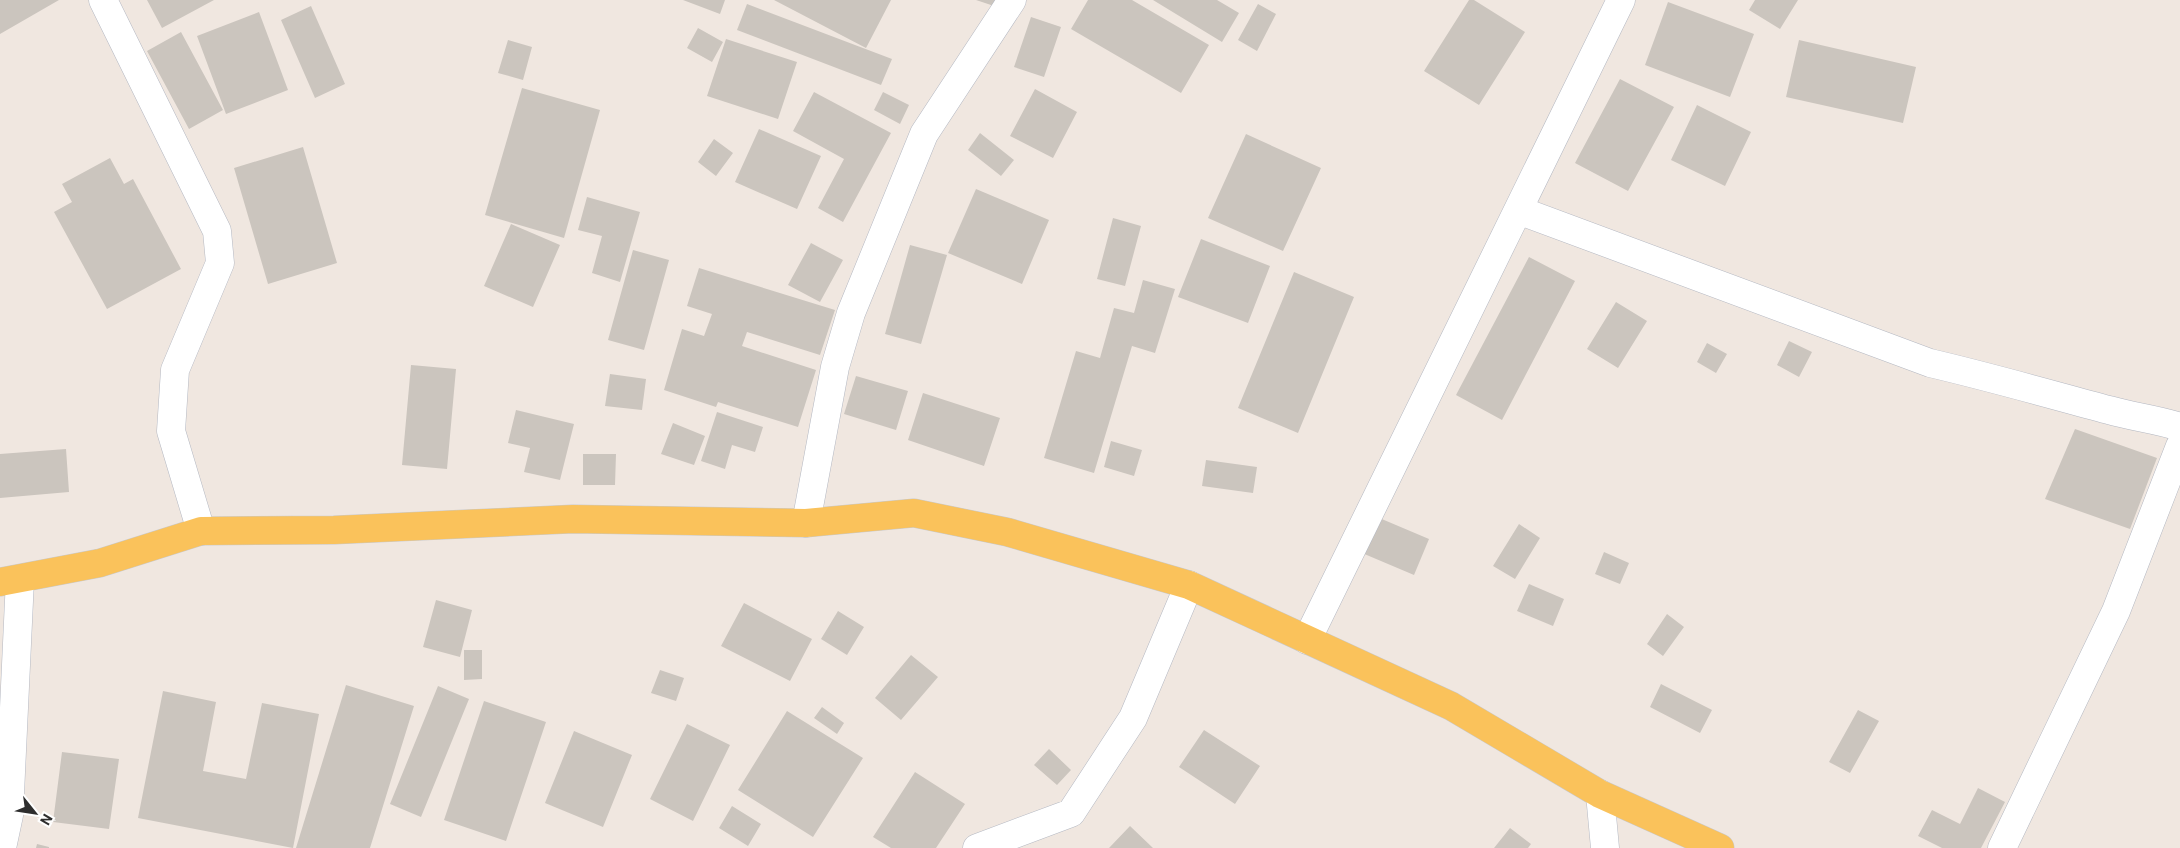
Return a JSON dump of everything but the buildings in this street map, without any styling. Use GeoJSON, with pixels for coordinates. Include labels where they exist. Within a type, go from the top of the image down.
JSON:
{"type":"FeatureCollection","features":[{"type":"Feature","properties":{"kind":"main road"},"geometry":{"type":"LineString","coordinates":[[10,580],[100,563],[201,531],[334,530],[573,519],[806,523],[914,513],[1008,532],[1189,585],[1451,706],[1600,794],[1720,848]]}},
{"type":"Feature","properties":{"kind":"street"},"geometry":{"type":"LineString","coordinates":[[103,0],[217,231],[220,263],[175,370],[171,431],[201,531]]}},
{"type":"Feature","properties":{"kind":"street"},"geometry":{"type":"LineString","coordinates":[[806,523],[835,367],[851,313],[924,134],[1012,0]]}},
{"type":"Feature","properties":{"kind":"street"},"geometry":{"type":"LineString","coordinates":[[1308,640],[1621,0]]}},
{"type":"Feature","properties":{"kind":"street"},"geometry":{"type":"LineString","coordinates":[[1518,210],[1930,363],[2001,379],[2111,411],[2158,419],[2180,427]]}},
{"type":"Feature","properties":{"kind":"street"},"geometry":{"type":"LineString","coordinates":[[2002,848],[2116,611],[2180,446]]}},
{"type":"Feature","properties":{"kind":"street"},"geometry":{"type":"LineString","coordinates":[[2,848],[9,815],[10,580]]}},
{"type":"Feature","properties":{"kind":"street"},"geometry":{"type":"LineString","coordinates":[[977,848],[1071,813],[1133,718],[1189,585]]}},
{"type":"Feature","properties":{"kind":"street"},"geometry":{"type":"LineString","coordinates":[[1600,794],[1605,848]]}}]}
